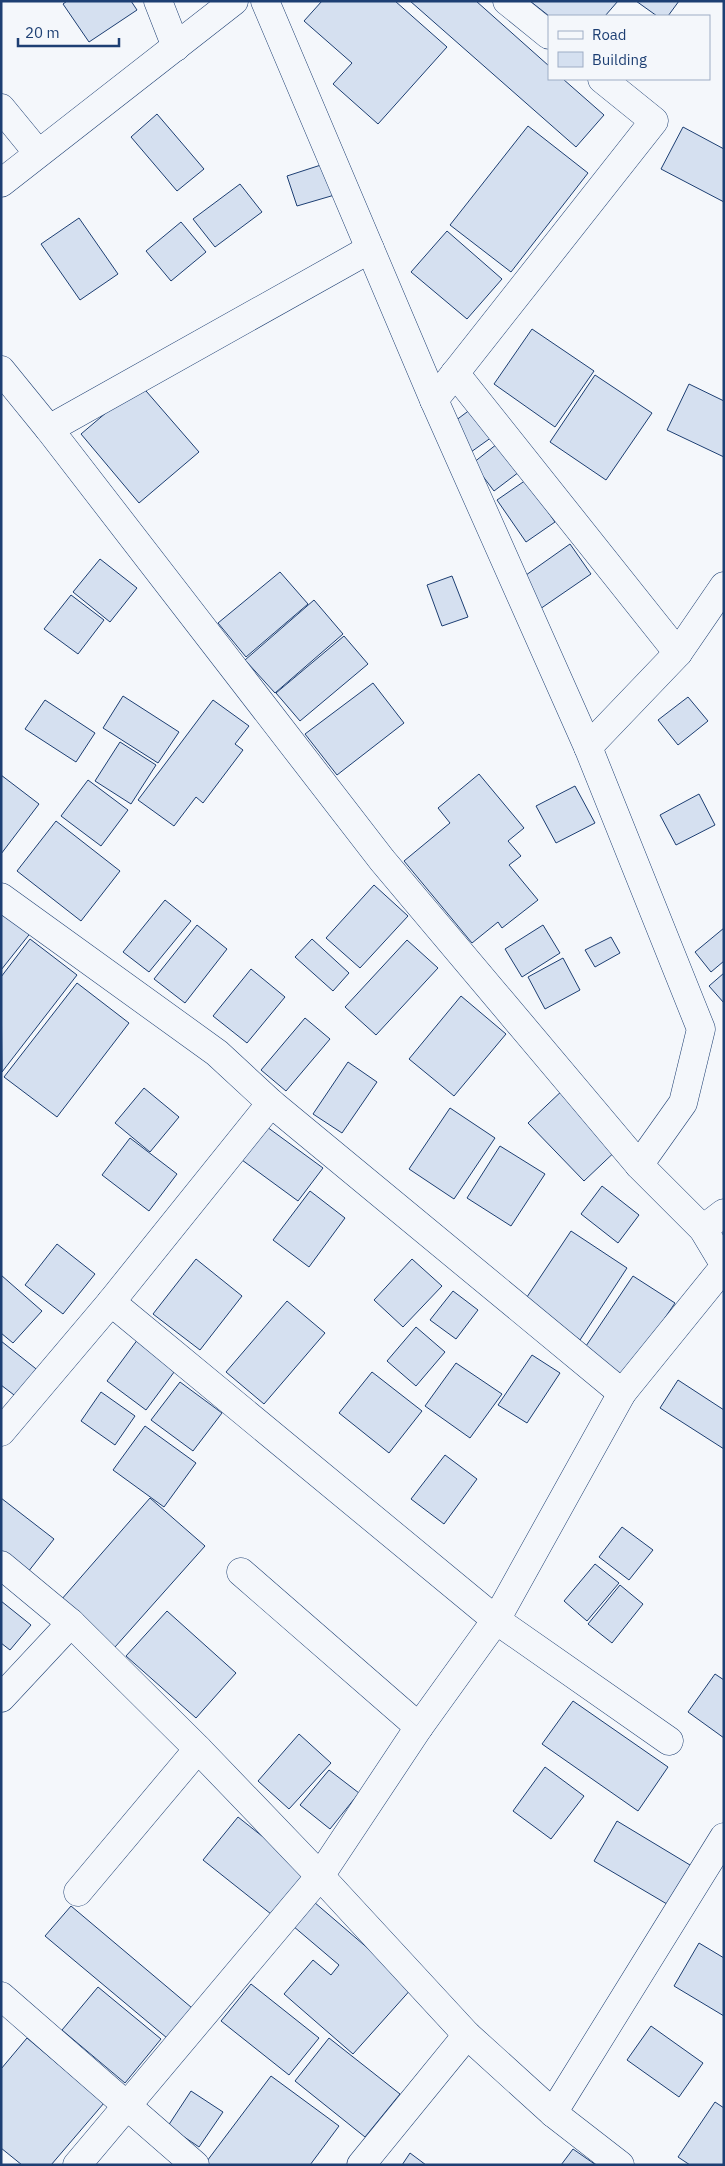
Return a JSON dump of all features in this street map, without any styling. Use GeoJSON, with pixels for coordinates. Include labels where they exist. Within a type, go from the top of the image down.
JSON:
{"type":"FeatureCollection","features":[{"type":"Feature","properties":{"kind":"street"},"geometry":{"type":"LineString","coordinates":[[158,1],[176,47]]}},
{"type":"Feature","properties":{"kind":"street"},"geometry":{"type":"LineString","coordinates":[[1,183],[234,1]]}},
{"type":"Feature","properties":{"kind":"street"},"geometry":{"type":"LineString","coordinates":[[265,1],[434,400],[588,747],[700,1029],[683,1103],[639,1165]]}},
{"type":"Feature","properties":{"kind":"street"},"geometry":{"type":"LineString","coordinates":[[507,1],[548,34]]}},
{"type":"Feature","properties":{"kind":"street"},"geometry":{"type":"LineString","coordinates":[[434,400],[654,122],[603,80]]}},
{"type":"Feature","properties":{"kind":"street"},"geometry":{"type":"LineString","coordinates":[[1,108],[38,153]]}},
{"type":"Feature","properties":{"kind":"street"},"geometry":{"type":"LineString","coordinates":[[49,428],[370,249]]}},
{"type":"Feature","properties":{"kind":"street"},"geometry":{"type":"LineString","coordinates":[[1,370],[49,428],[382,860],[639,1165],[702,1229],[724,1266],[622,1393],[496,1620],[419,1727],[320,1876],[128,2107],[77,2165]]}},
{"type":"Feature","properties":{"kind":"street"},"geometry":{"type":"LineString","coordinates":[[455,373],[678,654]]}},
{"type":"Feature","properties":{"kind":"street"},"geometry":{"type":"LineString","coordinates":[[588,747],[678,654],[724,586]]}},
{"type":"Feature","properties":{"kind":"street"},"geometry":{"type":"LineString","coordinates":[[1,897],[217,1053],[271,1103],[622,1393]]}},
{"type":"Feature","properties":{"kind":"street"},"geometry":{"type":"LineString","coordinates":[[1,1432],[111,1302],[271,1103]]}},
{"type":"Feature","properties":{"kind":"street"},"geometry":{"type":"LineString","coordinates":[[702,1229],[724,1213]]}},
{"type":"Feature","properties":{"kind":"street"},"geometry":{"type":"LineString","coordinates":[[111,1302],[496,1620],[669,1741]]}},
{"type":"Feature","properties":{"kind":"street"},"geometry":{"type":"LineString","coordinates":[[1,1565],[70,1623],[198,1749],[320,1876],[467,2035],[553,2114],[620,2165]]}},
{"type":"Feature","properties":{"kind":"street"},"geometry":{"type":"LineString","coordinates":[[241,1572],[419,1727]]}},
{"type":"Feature","properties":{"kind":"street"},"geometry":{"type":"LineString","coordinates":[[1,1698],[70,1623]]}},
{"type":"Feature","properties":{"kind":"street"},"geometry":{"type":"LineString","coordinates":[[78,1892],[198,1749]]}},
{"type":"Feature","properties":{"kind":"street"},"geometry":{"type":"LineString","coordinates":[[553,2114],[715,1873],[724,1837]]}},
{"type":"Feature","properties":{"kind":"street"},"geometry":{"type":"LineString","coordinates":[[1,1996],[195,2165]]}},
{"type":"Feature","properties":{"kind":"street"},"geometry":{"type":"LineString","coordinates":[[361,2165],[467,2035]]}},
{"type":"Feature","properties":{"kind":"building"},"geometry":{"type":"Polygon","coordinates":[[[67,1],[131,1],[137,10],[89,42],[63,4],[67,1]]]}},
{"type":"Feature","properties":{"kind":"building"},"geometry":{"type":"Polygon","coordinates":[[[322,1],[395,1],[447,47],[378,124],[333,84],[352,63],[304,21],[322,1]]]}},
{"type":"Feature","properties":{"kind":"building"},"geometry":{"type":"Polygon","coordinates":[[[410,1],[476,1],[548,65],[548,80],[564,80],[604,115],[576,147],[410,1]]]}},
{"type":"Feature","properties":{"kind":"building"},"geometry":{"type":"Polygon","coordinates":[[[530,1],[618,1],[606,15],[548,15],[530,1]]]}},
{"type":"Feature","properties":{"kind":"building"},"geometry":{"type":"Polygon","coordinates":[[[636,1],[679,1],[669,15],[656,15],[636,1]]]}},
{"type":"Feature","properties":{"kind":"building"},"geometry":{"type":"Polygon","coordinates":[[[157,114],[204,169],[177,191],[131,137],[157,114]]]}},
{"type":"Feature","properties":{"kind":"building"},"geometry":{"type":"Polygon","coordinates":[[[528,126],[588,173],[511,272],[450,225],[528,126]]]}},
{"type":"Feature","properties":{"kind":"building"},"geometry":{"type":"Polygon","coordinates":[[[683,127],[724,149],[724,202],[661,169],[683,127]]]}},
{"type":"Feature","properties":{"kind":"building"},"geometry":{"type":"Polygon","coordinates":[[[327,163],[338,194],[297,206],[287,176],[327,163]]]}},
{"type":"Feature","properties":{"kind":"building"},"geometry":{"type":"Polygon","coordinates":[[[240,184],[262,212],[215,247],[193,219],[240,184]]]}},
{"type":"Feature","properties":{"kind":"building"},"geometry":{"type":"Polygon","coordinates":[[[79,218],[118,274],[80,300],[41,244],[79,218]]]}},
{"type":"Feature","properties":{"kind":"building"},"geometry":{"type":"Polygon","coordinates":[[[181,222],[206,252],[171,281],[146,251],[181,222]]]}},
{"type":"Feature","properties":{"kind":"building"},"geometry":{"type":"Polygon","coordinates":[[[447,231],[502,279],[467,319],[411,272],[447,231]]]}},
{"type":"Feature","properties":{"kind":"building"},"geometry":{"type":"Polygon","coordinates":[[[532,329],[594,371],[555,427],[494,384],[532,329]]]}},
{"type":"Feature","properties":{"kind":"building"},"geometry":{"type":"Polygon","coordinates":[[[595,375],[652,413],[606,480],[550,442],[595,375]]]}},
{"type":"Feature","properties":{"kind":"building"},"geometry":{"type":"Polygon","coordinates":[[[140,384],[199,452],[139,503],[81,434],[140,384]]]}},
{"type":"Feature","properties":{"kind":"building"},"geometry":{"type":"Polygon","coordinates":[[[689,384],[724,401],[724,457],[667,430],[689,384]]]}},
{"type":"Feature","properties":{"kind":"building"},"geometry":{"type":"Polygon","coordinates":[[[471,409],[492,437],[471,452],[451,424],[471,409]]]}},
{"type":"Feature","properties":{"kind":"building"},"geometry":{"type":"Polygon","coordinates":[[[497,444],[519,472],[494,491],[473,463],[497,444]]]}},
{"type":"Feature","properties":{"kind":"building"},"geometry":{"type":"Polygon","coordinates":[[[526,480],[555,522],[526,542],[497,500],[526,480]]]}},
{"type":"Feature","properties":{"kind":"building"},"geometry":{"type":"Polygon","coordinates":[[[570,544],[591,574],[540,609],[519,580],[570,544]]]}},
{"type":"Feature","properties":{"kind":"building"},"geometry":{"type":"Polygon","coordinates":[[[100,559],[137,588],[110,622],[73,592],[100,559]]]}},
{"type":"Feature","properties":{"kind":"building"},"geometry":{"type":"Polygon","coordinates":[[[280,572],[308,604],[246,657],[218,623],[280,572]]]}},
{"type":"Feature","properties":{"kind":"building"},"geometry":{"type":"Polygon","coordinates":[[[452,576],[468,617],[442,626],[427,585],[452,576]]]}},
{"type":"Feature","properties":{"kind":"building"},"geometry":{"type":"Polygon","coordinates":[[[71,595],[104,620],[78,654],[44,629],[71,595]]]}},
{"type":"Feature","properties":{"kind":"building"},"geometry":{"type":"Polygon","coordinates":[[[314,600],[343,634],[275,693],[245,660],[314,600]]]}},
{"type":"Feature","properties":{"kind":"building"},"geometry":{"type":"Polygon","coordinates":[[[344,636],[368,664],[300,721],[276,693],[344,636]]]}},
{"type":"Feature","properties":{"kind":"building"},"geometry":{"type":"Polygon","coordinates":[[[373,683],[404,723],[337,775],[305,734],[373,683]]]}},
{"type":"Feature","properties":{"kind":"building"},"geometry":{"type":"Polygon","coordinates":[[[123,696],[179,732],[158,763],[103,728],[123,696]]]}},
{"type":"Feature","properties":{"kind":"building"},"geometry":{"type":"Polygon","coordinates":[[[688,697],[708,721],[678,745],[658,720],[688,697]]]}},
{"type":"Feature","properties":{"kind":"building"},"geometry":{"type":"Polygon","coordinates":[[[45,700],[95,733],[76,762],[25,729],[45,700]]]}},
{"type":"Feature","properties":{"kind":"building"},"geometry":{"type":"Polygon","coordinates":[[[213,700],[249,726],[235,744],[243,750],[203,803],[196,797],[174,826],[138,800],[213,700]]]}},
{"type":"Feature","properties":{"kind":"building"},"geometry":{"type":"Polygon","coordinates":[[[120,742],[156,765],[131,804],[95,781],[120,742]]]}},
{"type":"Feature","properties":{"kind":"building"},"geometry":{"type":"Polygon","coordinates":[[[479,774],[524,828],[508,841],[521,856],[509,865],[538,900],[502,928],[498,922],[472,943],[404,861],[450,823],[438,808],[479,774]]]}},
{"type":"Feature","properties":{"kind":"building"},"geometry":{"type":"Polygon","coordinates":[[[1,775],[39,804],[1,854],[1,775]]]}},
{"type":"Feature","properties":{"kind":"building"},"geometry":{"type":"Polygon","coordinates":[[[88,780],[128,810],[101,846],[61,816],[88,780]]]}},
{"type":"Feature","properties":{"kind":"building"},"geometry":{"type":"Polygon","coordinates":[[[575,786],[595,823],[556,843],[536,806],[575,786]]]}},
{"type":"Feature","properties":{"kind":"building"},"geometry":{"type":"Polygon","coordinates":[[[699,794],[715,825],[676,845],[660,815],[699,794]]]}},
{"type":"Feature","properties":{"kind":"building"},"geometry":{"type":"Polygon","coordinates":[[[56,821],[120,871],[81,921],[17,871],[56,821]]]}},
{"type":"Feature","properties":{"kind":"building"},"geometry":{"type":"Polygon","coordinates":[[[374,885],[408,916],[360,968],[326,938],[374,885]]]}},
{"type":"Feature","properties":{"kind":"building"},"geometry":{"type":"Polygon","coordinates":[[[165,900],[191,921],[149,972],[123,952],[165,900]]]}},
{"type":"Feature","properties":{"kind":"building"},"geometry":{"type":"Polygon","coordinates":[[[1,908],[32,931],[1,970],[1,908]]]}},
{"type":"Feature","properties":{"kind":"building"},"geometry":{"type":"Polygon","coordinates":[[[197,925],[227,949],[185,1003],[154,979],[197,925]]]}},
{"type":"Feature","properties":{"kind":"building"},"geometry":{"type":"Polygon","coordinates":[[[543,925],[560,953],[522,977],[505,949],[543,925]]]}},
{"type":"Feature","properties":{"kind":"building"},"geometry":{"type":"Polygon","coordinates":[[[724,928],[724,961],[711,972],[695,952],[724,928]]]}},
{"type":"Feature","properties":{"kind":"building"},"geometry":{"type":"Polygon","coordinates":[[[611,937],[620,953],[595,967],[585,950],[611,937]]]}},
{"type":"Feature","properties":{"kind":"building"},"geometry":{"type":"Polygon","coordinates":[[[30,939],[77,975],[2,1072],[1,977],[30,939]]]}},
{"type":"Feature","properties":{"kind":"building"},"geometry":{"type":"Polygon","coordinates":[[[312,939],[349,973],[333,991],[295,957],[312,939]]]}},
{"type":"Feature","properties":{"kind":"building"},"geometry":{"type":"Polygon","coordinates":[[[407,940],[438,968],[376,1035],[345,1007],[407,940]]]}},
{"type":"Feature","properties":{"kind":"building"},"geometry":{"type":"Polygon","coordinates":[[[563,958],[580,990],[545,1009],[528,977],[563,958]]]}},
{"type":"Feature","properties":{"kind":"building"},"geometry":{"type":"Polygon","coordinates":[[[251,969],[285,997],[247,1043],[213,1016],[251,969]]]}},
{"type":"Feature","properties":{"kind":"building"},"geometry":{"type":"Polygon","coordinates":[[[724,973],[724,1003],[709,986],[724,973]]]}},
{"type":"Feature","properties":{"kind":"building"},"geometry":{"type":"Polygon","coordinates":[[[77,983],[129,1023],[57,1117],[4,1077],[77,983]]]}},
{"type":"Feature","properties":{"kind":"building"},"geometry":{"type":"Polygon","coordinates":[[[461,996],[506,1034],[454,1096],[409,1059],[461,996]]]}},
{"type":"Feature","properties":{"kind":"building"},"geometry":{"type":"Polygon","coordinates":[[[305,1018],[330,1039],[286,1091],[261,1070],[305,1018]]]}},
{"type":"Feature","properties":{"kind":"building"},"geometry":{"type":"Polygon","coordinates":[[[348,1062],[377,1082],[342,1133],[313,1114],[348,1062]]]}},
{"type":"Feature","properties":{"kind":"building"},"geometry":{"type":"Polygon","coordinates":[[[566,1087],[622,1145],[584,1181],[528,1123],[566,1087]]]}},
{"type":"Feature","properties":{"kind":"building"},"geometry":{"type":"Polygon","coordinates":[[[144,1088],[179,1117],[150,1152],[115,1123],[144,1088]]]}},
{"type":"Feature","properties":{"kind":"building"},"geometry":{"type":"Polygon","coordinates":[[[450,1108],[495,1138],[454,1199],[409,1169],[450,1108]]]}},
{"type":"Feature","properties":{"kind":"building"},"geometry":{"type":"Polygon","coordinates":[[[267,1127],[323,1168],[298,1201],[242,1160],[267,1127]]]}},
{"type":"Feature","properties":{"kind":"building"},"geometry":{"type":"Polygon","coordinates":[[[130,1138],[177,1174],[149,1211],[102,1175],[130,1138]]]}},
{"type":"Feature","properties":{"kind":"building"},"geometry":{"type":"Polygon","coordinates":[[[500,1146],[545,1174],[511,1226],[467,1198],[500,1146]]]}},
{"type":"Feature","properties":{"kind":"building"},"geometry":{"type":"Polygon","coordinates":[[[602,1186],[639,1215],[618,1243],[581,1214],[602,1186]]]}},
{"type":"Feature","properties":{"kind":"building"},"geometry":{"type":"Polygon","coordinates":[[[310,1191],[345,1218],[309,1267],[273,1240],[310,1191]]]}},
{"type":"Feature","properties":{"kind":"building"},"geometry":{"type":"Polygon","coordinates":[[[571,1231],[627,1268],[580,1340],[523,1303],[571,1231]]]}},
{"type":"Feature","properties":{"kind":"building"},"geometry":{"type":"Polygon","coordinates":[[[57,1244],[95,1274],[63,1314],[25,1285],[57,1244]]]}},
{"type":"Feature","properties":{"kind":"building"},"geometry":{"type":"Polygon","coordinates":[[[196,1259],[242,1296],[200,1350],[153,1314],[196,1259]]]}},
{"type":"Feature","properties":{"kind":"building"},"geometry":{"type":"Polygon","coordinates":[[[412,1259],[442,1286],[403,1327],[374,1300],[412,1259]]]}},
{"type":"Feature","properties":{"kind":"building"},"geometry":{"type":"Polygon","coordinates":[[[1,1275],[42,1311],[13,1343],[1,1333],[1,1275]]]}},
{"type":"Feature","properties":{"kind":"building"},"geometry":{"type":"Polygon","coordinates":[[[633,1276],[675,1303],[625,1377],[584,1349],[633,1276]]]}},
{"type":"Feature","properties":{"kind":"building"},"geometry":{"type":"Polygon","coordinates":[[[453,1291],[478,1310],[456,1339],[430,1320],[453,1291]]]}},
{"type":"Feature","properties":{"kind":"building"},"geometry":{"type":"Polygon","coordinates":[[[287,1301],[325,1333],[264,1404],[226,1372],[287,1301]]]}},
{"type":"Feature","properties":{"kind":"building"},"geometry":{"type":"Polygon","coordinates":[[[416,1327],[445,1352],[416,1386],[387,1361],[416,1327]]]}},
{"type":"Feature","properties":{"kind":"building"},"geometry":{"type":"Polygon","coordinates":[[[141,1335],[180,1364],[146,1410],[107,1381],[141,1335]]]}},
{"type":"Feature","properties":{"kind":"building"},"geometry":{"type":"Polygon","coordinates":[[[1,1341],[40,1372],[18,1398],[1,1385],[1,1341]]]}},
{"type":"Feature","properties":{"kind":"building"},"geometry":{"type":"Polygon","coordinates":[[[532,1355],[560,1373],[527,1423],[498,1405],[532,1355]]]}},
{"type":"Feature","properties":{"kind":"building"},"geometry":{"type":"Polygon","coordinates":[[[456,1363],[502,1394],[470,1438],[425,1406],[456,1363]]]}},
{"type":"Feature","properties":{"kind":"building"},"geometry":{"type":"Polygon","coordinates":[[[372,1372],[422,1411],[389,1453],[339,1413],[372,1372]]]}},
{"type":"Feature","properties":{"kind":"building"},"geometry":{"type":"Polygon","coordinates":[[[678,1380],[724,1410],[724,1449],[660,1408],[678,1380]]]}},
{"type":"Feature","properties":{"kind":"building"},"geometry":{"type":"Polygon","coordinates":[[[180,1382],[222,1413],[193,1451],[151,1420],[180,1382]]]}},
{"type":"Feature","properties":{"kind":"building"},"geometry":{"type":"Polygon","coordinates":[[[101,1392],[135,1416],[115,1445],[81,1421],[101,1392]]]}},
{"type":"Feature","properties":{"kind":"building"},"geometry":{"type":"Polygon","coordinates":[[[145,1426],[196,1463],[164,1507],[113,1470],[145,1426]]]}},
{"type":"Feature","properties":{"kind":"building"},"geometry":{"type":"Polygon","coordinates":[[[445,1455],[477,1479],[444,1524],[411,1499],[445,1455]]]}},
{"type":"Feature","properties":{"kind":"building"},"geometry":{"type":"Polygon","coordinates":[[[1,1498],[54,1539],[24,1577],[1,1559],[1,1498]]]}},
{"type":"Feature","properties":{"kind":"building"},"geometry":{"type":"Polygon","coordinates":[[[150,1498],[205,1546],[115,1647],[61,1600],[150,1498]]]}},
{"type":"Feature","properties":{"kind":"building"},"geometry":{"type":"Polygon","coordinates":[[[622,1527],[653,1550],[629,1580],[599,1557],[622,1527]]]}},
{"type":"Feature","properties":{"kind":"building"},"geometry":{"type":"Polygon","coordinates":[[[595,1564],[619,1583],[587,1621],[564,1601],[595,1564]]]}},
{"type":"Feature","properties":{"kind":"building"},"geometry":{"type":"Polygon","coordinates":[[[620,1585],[643,1604],[612,1643],[588,1624],[620,1585]]]}},
{"type":"Feature","properties":{"kind":"building"},"geometry":{"type":"Polygon","coordinates":[[[1,1601],[31,1625],[10,1650],[1,1643],[1,1601]]]}},
{"type":"Feature","properties":{"kind":"building"},"geometry":{"type":"Polygon","coordinates":[[[167,1611],[236,1673],[196,1718],[126,1656],[167,1611]]]}},
{"type":"Feature","properties":{"kind":"building"},"geometry":{"type":"Polygon","coordinates":[[[715,1674],[724,1680],[724,1738],[688,1712],[715,1674]]]}},
{"type":"Feature","properties":{"kind":"building"},"geometry":{"type":"Polygon","coordinates":[[[573,1701],[668,1767],[638,1811],[542,1744],[573,1701]]]}},
{"type":"Feature","properties":{"kind":"building"},"geometry":{"type":"Polygon","coordinates":[[[299,1734],[331,1763],[289,1809],[258,1781],[299,1734]]]}},
{"type":"Feature","properties":{"kind":"building"},"geometry":{"type":"Polygon","coordinates":[[[545,1767],[584,1796],[551,1839],[513,1811],[545,1767]]]}},
{"type":"Feature","properties":{"kind":"building"},"geometry":{"type":"Polygon","coordinates":[[[329,1770],[359,1793],[330,1829],[300,1805],[329,1770]]]}},
{"type":"Feature","properties":{"kind":"building"},"geometry":{"type":"Polygon","coordinates":[[[238,1817],[311,1875],[276,1918],[203,1860],[238,1817]]]}},
{"type":"Feature","properties":{"kind":"building"},"geometry":{"type":"Polygon","coordinates":[[[617,1821],[695,1868],[672,1907],[594,1861],[617,1821]]]}},
{"type":"Feature","properties":{"kind":"building"},"geometry":{"type":"Polygon","coordinates":[[[314,1902],[413,1987],[353,2054],[284,1994],[313,1960],[331,1975],[339,1965],[293,1926],[314,1902]]]}},
{"type":"Feature","properties":{"kind":"building"},"geometry":{"type":"Polygon","coordinates":[[[71,1906],[198,2013],[173,2043],[45,1936],[71,1906]]]}},
{"type":"Feature","properties":{"kind":"building"},"geometry":{"type":"Polygon","coordinates":[[[699,1943],[724,1958],[724,2016],[674,1986],[699,1943]]]}},
{"type":"Feature","properties":{"kind":"building"},"geometry":{"type":"Polygon","coordinates":[[[251,1984],[319,2038],[289,2075],[221,2021],[251,1984]]]}},
{"type":"Feature","properties":{"kind":"building"},"geometry":{"type":"Polygon","coordinates":[[[98,1987],[161,2039],[125,2083],[62,2030],[98,1987]]]}},
{"type":"Feature","properties":{"kind":"building"},"geometry":{"type":"Polygon","coordinates":[[[651,2026],[703,2063],[679,2097],[627,2060],[651,2026]]]}},
{"type":"Feature","properties":{"kind":"building"},"geometry":{"type":"Polygon","coordinates":[[[27,2038],[104,2103],[51,2165],[22,2165],[1,2148],[1,2069],[27,2038]]]}},
{"type":"Feature","properties":{"kind":"building"},"geometry":{"type":"Polygon","coordinates":[[[329,2038],[400,2094],[365,2137],[295,2081],[329,2038]]]}},
{"type":"Feature","properties":{"kind":"building"},"geometry":{"type":"Polygon","coordinates":[[[271,2076],[339,2126],[310,2165],[204,2165],[271,2076]]]}},
{"type":"Feature","properties":{"kind":"building"},"geometry":{"type":"Polygon","coordinates":[[[191,2091],[223,2112],[199,2147],[168,2126],[191,2091]]]}},
{"type":"Feature","properties":{"kind":"building"},"geometry":{"type":"Polygon","coordinates":[[[715,2102],[724,2108],[724,2165],[690,2165],[678,2157],[715,2102]]]}},
{"type":"Feature","properties":{"kind":"building"},"geometry":{"type":"Polygon","coordinates":[[[573,2149],[596,2165],[561,2165],[573,2149]]]}},
{"type":"Feature","properties":{"kind":"building"},"geometry":{"type":"Polygon","coordinates":[[[410,2153],[426,2165],[402,2165],[410,2153]]]}}]}
